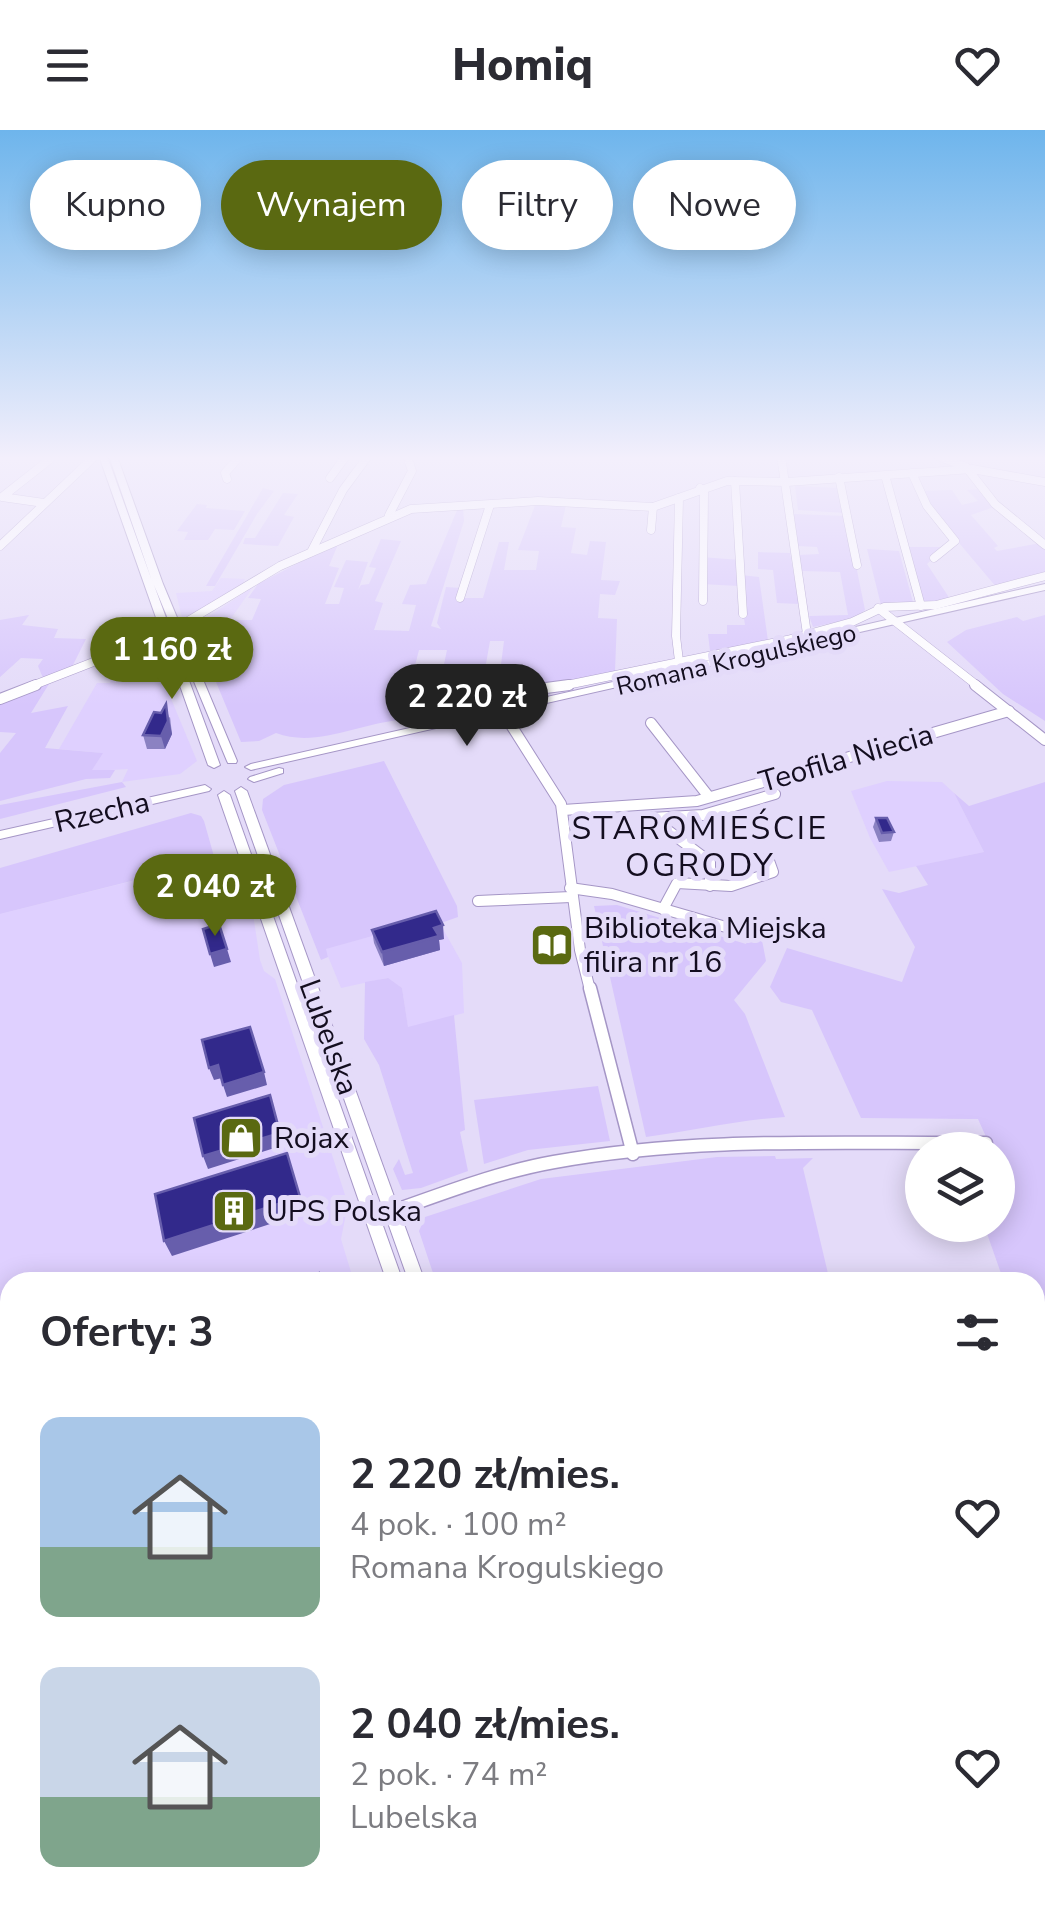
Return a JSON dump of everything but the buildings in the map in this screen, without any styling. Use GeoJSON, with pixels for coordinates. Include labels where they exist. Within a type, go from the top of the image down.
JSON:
{"type":"FeatureCollection","features":[{"type":"Feature","properties":{"kind":"main road"},"geometry":{"type":"LineString","coordinates":[[134,539],[148,592],[173,629],[232,761],[252,772],[242,791],[224,795],[203,784],[214,765],[173,629]]}},
{"type":"Feature","properties":{"kind":"main road","name":"Romana Krogulskiego"},"geometry":{"type":"LineString","coordinates":[[904,625],[1045,587]]}},
{"type":"Feature","properties":{"kind":"main road","name":"Romana Krogulskiego"},"geometry":{"type":"LineString","coordinates":[[252,772],[1045,595]]}},
{"type":"Feature","properties":{"kind":"main road"},"geometry":{"type":"LineString","coordinates":[[214,765],[232,761]]}},
{"type":"Feature","properties":{"kind":"main road","name":"Rzecha"},"geometry":{"type":"LineString","coordinates":[[0,828],[203,784]]}},
{"type":"Feature","properties":{"kind":"main road","name":"Rzecha"},"geometry":{"type":"LineString","coordinates":[[0,836],[203,784]]}},
{"type":"Feature","properties":{"kind":"main road","name":"Lubelska"},"geometry":{"type":"LineString","coordinates":[[242,791],[413,1272]]}},
{"type":"Feature","properties":{"kind":"main road","name":"Lubelska"},"geometry":{"type":"LineString","coordinates":[[224,795],[391,1272]]}},
{"type":"Feature","properties":{"kind":"street"},"geometry":{"type":"LineString","coordinates":[[311,552],[318,539]]}},
{"type":"Feature","properties":{"kind":"street"},"geometry":{"type":"LineString","coordinates":[[0,699],[173,629],[338,539]]}},
{"type":"Feature","properties":{"kind":"street"},"geometry":{"type":"LineString","coordinates":[[460,598],[479,539]]}},
{"type":"Feature","properties":{"kind":"street"},"geometry":{"type":"LineString","coordinates":[[677,539],[676,636],[680,661]]}},
{"type":"Feature","properties":{"kind":"street"},"geometry":{"type":"LineString","coordinates":[[703,601],[704,539]]}},
{"type":"Feature","properties":{"kind":"street"},"geometry":{"type":"LineString","coordinates":[[739,539],[743,614]]}},
{"type":"Feature","properties":{"kind":"street"},"geometry":{"type":"LineString","coordinates":[[795,539],[807,634]]}},
{"type":"Feature","properties":{"kind":"street"},"geometry":{"type":"LineString","coordinates":[[852,539],[857,565]]}},
{"type":"Feature","properties":{"kind":"street"},"geometry":{"type":"LineString","coordinates":[[903,539],[921,606]]}},
{"type":"Feature","properties":{"kind":"street"},"geometry":{"type":"LineString","coordinates":[[934,558],[954,539]]}},
{"type":"Feature","properties":{"kind":"street"},"geometry":{"type":"LineString","coordinates":[[633,1154],[580,950],[563,810],[492,695],[530,694],[807,634],[852,622],[881,608],[978,597],[1045,576]]}},
{"type":"Feature","properties":{"kind":"street"},"geometry":{"type":"LineString","coordinates":[[881,608],[1045,740]]}},
{"type":"Feature","properties":{"kind":"street","name":"Teofila Niecia"},"geometry":{"type":"LineString","coordinates":[[563,810],[710,798],[1009,711]]}},
{"type":"Feature","properties":{"kind":"street"},"geometry":{"type":"LineString","coordinates":[[651,723],[710,798]]}},
{"type":"Feature","properties":{"kind":"street"},"geometry":{"type":"LineString","coordinates":[[651,818],[703,815],[775,794]]}},
{"type":"Feature","properties":{"kind":"street"},"geometry":{"type":"LineString","coordinates":[[644,805],[651,818],[710,862],[710,886]]}},
{"type":"Feature","properties":{"kind":"street"},"geometry":{"type":"LineString","coordinates":[[663,909],[677,883],[731,886],[773,872],[768,858]]}},
{"type":"Feature","properties":{"kind":"street"},"geometry":{"type":"LineString","coordinates":[[478,901],[570,892],[612,894],[750,934]]}},
{"type":"Feature","properties":{"kind":"street"},"geometry":{"type":"LineString","coordinates":[[373,1218],[520,1169],[633,1154],[779,1142],[905,1143]]}},
{"type":"Feature","properties":{"kind":"shaded area"},"geometry":{"type":"Polygon","coordinates":[[[233,539],[242,539],[215,586],[206,586],[233,539]]]}},
{"type":"Feature","properties":{"kind":"shaded area"},"geometry":{"type":"Polygon","coordinates":[[[245,539],[282,539],[278,546],[243,544],[245,539]]]}},
{"type":"Feature","properties":{"kind":"shaded area"},"geometry":{"type":"Polygon","coordinates":[[[381,539],[401,541],[375,601],[383,603],[374,630],[409,631],[416,605],[402,604],[410,585],[426,584],[445,539],[458,539],[431,626],[441,629],[437,623],[446,587],[460,588],[458,598],[483,598],[499,542],[509,542],[504,570],[536,570],[539,551],[518,550],[522,539],[574,539],[571,553],[587,555],[590,541],[606,542],[601,580],[620,581],[615,595],[600,594],[598,618],[617,619],[615,671],[523,690],[498,688],[504,641],[490,641],[481,692],[434,712],[447,650],[419,650],[408,693],[424,693],[419,712],[405,711],[399,720],[322,737],[276,733],[259,741],[241,742],[216,682],[232,620],[252,620],[261,599],[248,598],[258,584],[339,542],[329,566],[339,568],[325,604],[339,604],[344,588],[334,587],[346,560],[368,562],[358,590],[369,584],[376,568],[369,567],[381,539]]]}},
{"type":"Feature","properties":{"kind":"shaded area"},"geometry":{"type":"Polygon","coordinates":[[[797,539],[851,539],[865,610],[855,618],[813,627],[809,616],[848,615],[840,572],[801,571],[798,555],[819,554],[817,547],[798,546],[797,539]]]}},
{"type":"Feature","properties":{"kind":"shaded area"},"geometry":{"type":"Polygon","coordinates":[[[956,539],[992,539],[997,551],[1041,543],[1045,547],[1045,573],[997,588],[956,539]]]}},
{"type":"Feature","properties":{"kind":"shaded area"},"geometry":{"type":"Polygon","coordinates":[[[907,547],[945,547],[927,564],[950,599],[924,602],[907,547]]]}},
{"type":"Feature","properties":{"kind":"shaded area"},"geometry":{"type":"Polygon","coordinates":[[[867,549],[899,551],[913,602],[881,605],[867,549]]]}},
{"type":"Feature","properties":{"kind":"shaded area"},"geometry":{"type":"Polygon","coordinates":[[[758,552],[790,553],[799,604],[777,603],[773,570],[758,569],[758,552]]]}},
{"type":"Feature","properties":{"kind":"shaded area"},"geometry":{"type":"Polygon","coordinates":[[[701,557],[740,560],[741,575],[759,577],[768,641],[710,651],[708,634],[727,634],[727,625],[745,625],[739,586],[701,584],[701,557]]]}},
{"type":"Feature","properties":{"kind":"shaded area"},"geometry":{"type":"Polygon","coordinates":[[[221,578],[245,579],[242,585],[191,617],[182,618],[176,593],[212,591],[221,578]]]}},
{"type":"Feature","properties":{"kind":"shaded area"},"geometry":{"type":"Polygon","coordinates":[[[253,587],[232,617],[216,682],[193,627],[253,587]]]}},
{"type":"Feature","properties":{"kind":"shaded area"},"geometry":{"type":"Polygon","coordinates":[[[29,615],[22,625],[58,629],[54,638],[86,639],[72,667],[43,678],[38,666],[43,659],[21,658],[0,677],[0,620],[29,615]]]}},
{"type":"Feature","properties":{"kind":"shaded area"},"geometry":{"type":"Polygon","coordinates":[[[1045,615],[1045,721],[1003,694],[947,642],[966,630],[1017,617],[1023,621],[1045,615]]]}},
{"type":"Feature","properties":{"kind":"shaded area"},"geometry":{"type":"Polygon","coordinates":[[[151,640],[197,761],[180,774],[122,782],[128,769],[91,771],[102,753],[59,749],[97,683],[110,683],[123,650],[151,640]]]}},
{"type":"Feature","properties":{"kind":"shaded area"},"geometry":{"type":"Polygon","coordinates":[[[52,679],[31,713],[68,706],[45,748],[103,753],[92,770],[115,770],[110,778],[86,779],[0,801],[0,753],[16,733],[0,732],[0,702],[52,679]]]}},
{"type":"Feature","properties":{"kind":"shaded area"},"geometry":{"type":"Polygon","coordinates":[[[384,761],[457,906],[458,917],[441,923],[437,918],[326,949],[328,957],[321,960],[262,810],[263,799],[284,785],[384,761]]]}},
{"type":"Feature","properties":{"kind":"shaded area"},"geometry":{"type":"Polygon","coordinates":[[[887,781],[942,782],[954,793],[984,852],[889,872],[851,791],[887,781]]]}},
{"type":"Feature","properties":{"kind":"shaded area"},"geometry":{"type":"Polygon","coordinates":[[[122,782],[126,787],[0,819],[0,805],[122,782]]]}},
{"type":"Feature","properties":{"kind":"shaded area"},"geometry":{"type":"Polygon","coordinates":[[[1045,782],[1045,1272],[1000,1272],[990,1242],[1015,1242],[1015,1132],[984,1132],[978,1119],[861,1118],[812,1010],[781,1002],[770,987],[787,948],[902,982],[915,947],[882,889],[899,893],[928,885],[916,866],[984,852],[954,793],[969,806],[1045,782]]]}},
{"type":"Feature","properties":{"kind":"shaded area"},"geometry":{"type":"Polygon","coordinates":[[[191,813],[204,821],[215,860],[0,914],[0,868],[191,813]]]}},
{"type":"Feature","properties":{"kind":"shaded area"},"geometry":{"type":"Polygon","coordinates":[[[233,856],[253,914],[260,960],[264,971],[275,979],[348,1204],[341,1239],[351,1272],[0,1272],[0,914],[233,856]]]}},
{"type":"Feature","properties":{"kind":"shaded area"},"geometry":{"type":"Polygon","coordinates":[[[617,905],[746,944],[753,929],[760,930],[766,961],[734,1000],[745,1014],[785,1117],[646,1137],[594,906],[617,905]]]}},
{"type":"Feature","properties":{"kind":"shaded area"},"geometry":{"type":"Polygon","coordinates":[[[437,918],[462,963],[464,1013],[408,1028],[402,988],[387,978],[341,988],[325,949],[437,918]]]}},
{"type":"Feature","properties":{"kind":"shaded area"},"geometry":{"type":"Polygon","coordinates":[[[388,978],[402,988],[408,1027],[454,1015],[465,1130],[460,1132],[468,1171],[421,1188],[402,1190],[393,1169],[399,1159],[405,1175],[413,1173],[379,1065],[364,1039],[365,982],[388,978]]]}},
{"type":"Feature","properties":{"kind":"shaded area"},"geometry":{"type":"Polygon","coordinates":[[[598,1086],[610,1141],[528,1150],[484,1164],[474,1100],[598,1086]]]}},
{"type":"Feature","properties":{"kind":"shaded area"},"geometry":{"type":"Polygon","coordinates":[[[717,1157],[813,1158],[803,1168],[828,1272],[433,1272],[419,1231],[425,1217],[541,1179],[717,1157]]]}},
{"type":"Feature","properties":{"kind":"place","name":"Biblioteka Miejska filira nr 16"},"geometry":{"type":"Point","coordinates":[552,945]}},
{"type":"Feature","properties":{"kind":"place","name":"Rojax"},"geometry":{"type":"Point","coordinates":[241,1138]}},
{"type":"Feature","properties":{"kind":"place","name":"UPS Polska"},"geometry":{"type":"Point","coordinates":[234,1211]}},
{"type":"Feature","properties":{"kind":"district","name":"STAROMIEŚCIE OGRODY"},"geometry":{"type":"Point","coordinates":[700,846]}}]}
